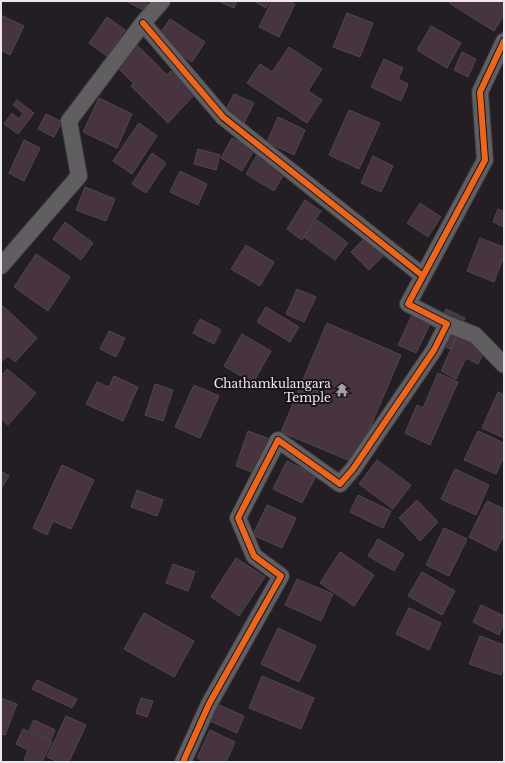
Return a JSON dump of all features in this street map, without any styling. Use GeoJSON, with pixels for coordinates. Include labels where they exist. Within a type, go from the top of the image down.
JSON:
{"type":"FeatureCollection","features":[{"type":"Feature","properties":{"kind":"street"},"geometry":{"type":"LineString","coordinates":[[1,266],[79,176],[69,121],[143,23],[162,1]]}},
{"type":"Feature","properties":{"kind":"street"},"geometry":{"type":"LineString","coordinates":[[143,23],[223,117],[423,276]]}},
{"type":"Feature","properties":{"kind":"street"},"geometry":{"type":"LineString","coordinates":[[504,41],[480,92],[485,160],[408,304],[447,324],[475,335],[504,365]]}},
{"type":"Feature","properties":{"kind":"street"},"geometry":{"type":"LineString","coordinates":[[183,762],[209,704],[281,576],[254,556],[238,518],[278,440],[340,484],[353,469],[434,350],[447,324]]}},
{"type":"Feature","properties":{"kind":"building"},"geometry":{"type":"Polygon","coordinates":[[[126,1],[148,1],[143,10],[126,1]]]}},
{"type":"Feature","properties":{"kind":"building"},"geometry":{"type":"Polygon","coordinates":[[[218,1],[237,1],[234,8],[218,1]]]}},
{"type":"Feature","properties":{"kind":"building"},"geometry":{"type":"Polygon","coordinates":[[[254,1],[270,1],[266,8],[254,1]]]}},
{"type":"Feature","properties":{"kind":"building"},"geometry":{"type":"Polygon","coordinates":[[[272,1],[289,1],[295,4],[279,37],[259,27],[272,1]]]}},
{"type":"Feature","properties":{"kind":"building"},"geometry":{"type":"Polygon","coordinates":[[[450,1],[504,1],[504,15],[494,31],[449,3],[450,1]]]}},
{"type":"Feature","properties":{"kind":"building"},"geometry":{"type":"Polygon","coordinates":[[[347,13],[373,23],[360,57],[333,47],[347,13]]]}},
{"type":"Feature","properties":{"kind":"building"},"geometry":{"type":"Polygon","coordinates":[[[1,15],[24,26],[10,55],[1,50],[1,15]]]}},
{"type":"Feature","properties":{"kind":"building"},"geometry":{"type":"Polygon","coordinates":[[[107,17],[125,30],[107,56],[89,43],[107,17]]]}},
{"type":"Feature","properties":{"kind":"building"},"geometry":{"type":"Polygon","coordinates":[[[170,19],[205,42],[192,62],[156,39],[170,19]]]}},
{"type":"Feature","properties":{"kind":"building"},"geometry":{"type":"Polygon","coordinates":[[[431,26],[461,43],[447,68],[417,50],[431,26]]]}},
{"type":"Feature","properties":{"kind":"building"},"geometry":{"type":"Polygon","coordinates":[[[137,45],[167,75],[171,71],[195,94],[168,123],[131,86],[134,84],[116,66],[137,45]]]}},
{"type":"Feature","properties":{"kind":"building"},"geometry":{"type":"Polygon","coordinates":[[[289,47],[322,69],[308,91],[322,100],[307,123],[247,83],[260,64],[272,72],[289,47]]]}},
{"type":"Feature","properties":{"kind":"building"},"geometry":{"type":"Polygon","coordinates":[[[462,52],[476,59],[468,77],[454,70],[462,52]]]}},
{"type":"Feature","properties":{"kind":"building"},"geometry":{"type":"Polygon","coordinates":[[[384,59],[403,68],[398,79],[408,84],[401,101],[371,87],[384,59]]]}},
{"type":"Feature","properties":{"kind":"building"},"geometry":{"type":"Polygon","coordinates":[[[234,94],[254,103],[244,123],[224,113],[234,94]]]}},
{"type":"Feature","properties":{"kind":"building"},"geometry":{"type":"Polygon","coordinates":[[[99,98],[132,114],[117,148],[83,132],[99,98]]]}},
{"type":"Feature","properties":{"kind":"building"},"geometry":{"type":"Polygon","coordinates":[[[17,100],[34,113],[18,134],[4,124],[12,113],[19,119],[23,113],[13,105],[17,100]]]}},
{"type":"Feature","properties":{"kind":"building"},"geometry":{"type":"Polygon","coordinates":[[[349,110],[380,123],[359,169],[329,155],[349,110]]]}},
{"type":"Feature","properties":{"kind":"building"},"geometry":{"type":"Polygon","coordinates":[[[46,114],[62,122],[54,137],[38,129],[46,114]]]}},
{"type":"Feature","properties":{"kind":"building"},"geometry":{"type":"Polygon","coordinates":[[[278,117],[305,130],[294,155],[267,142],[278,117]]]}},
{"type":"Feature","properties":{"kind":"building"},"geometry":{"type":"Polygon","coordinates":[[[139,123],[157,136],[132,174],[113,161],[139,123]]]}},
{"type":"Feature","properties":{"kind":"building"},"geometry":{"type":"Polygon","coordinates":[[[232,138],[254,150],[242,171],[221,158],[232,138]]]}},
{"type":"Feature","properties":{"kind":"building"},"geometry":{"type":"Polygon","coordinates":[[[24,140],[40,148],[24,181],[9,173],[24,140]]]}},
{"type":"Feature","properties":{"kind":"building"},"geometry":{"type":"Polygon","coordinates":[[[198,149],[220,155],[216,170],[194,164],[198,149]]]}},
{"type":"Feature","properties":{"kind":"building"},"geometry":{"type":"Polygon","coordinates":[[[152,153],[166,163],[146,193],[132,184],[152,153]]]}},
{"type":"Feature","properties":{"kind":"building"},"geometry":{"type":"Polygon","coordinates":[[[257,155],[285,172],[274,191],[246,174],[257,155]]]}},
{"type":"Feature","properties":{"kind":"building"},"geometry":{"type":"Polygon","coordinates":[[[373,156],[393,166],[381,192],[361,183],[373,156]]]}},
{"type":"Feature","properties":{"kind":"building"},"geometry":{"type":"Polygon","coordinates":[[[180,171],[207,184],[198,205],[170,192],[180,171]]]}},
{"type":"Feature","properties":{"kind":"building"},"geometry":{"type":"Polygon","coordinates":[[[85,187],[115,199],[106,221],[76,210],[85,187]]]}},
{"type":"Feature","properties":{"kind":"building"},"geometry":{"type":"Polygon","coordinates":[[[305,200],[321,211],[302,240],[287,229],[305,200]]]}},
{"type":"Feature","properties":{"kind":"building"},"geometry":{"type":"Polygon","coordinates":[[[420,203],[441,217],[428,237],[407,223],[420,203]]]}},
{"type":"Feature","properties":{"kind":"building"},"geometry":{"type":"Polygon","coordinates":[[[498,209],[504,212],[504,227],[493,222],[498,209]]]}},
{"type":"Feature","properties":{"kind":"building"},"geometry":{"type":"Polygon","coordinates":[[[317,220],[348,243],[335,260],[304,237],[317,220]]]}},
{"type":"Feature","properties":{"kind":"building"},"geometry":{"type":"Polygon","coordinates":[[[65,222],[93,243],[81,260],[53,239],[65,222]]]}},
{"type":"Feature","properties":{"kind":"building"},"geometry":{"type":"Polygon","coordinates":[[[368,235],[386,253],[369,270],[351,252],[368,235]]]}},
{"type":"Feature","properties":{"kind":"building"},"geometry":{"type":"Polygon","coordinates":[[[480,238],[504,247],[504,256],[494,282],[467,271],[480,238]]]}},
{"type":"Feature","properties":{"kind":"building"},"geometry":{"type":"Polygon","coordinates":[[[246,245],[274,262],[260,286],[231,269],[246,245]]]}},
{"type":"Feature","properties":{"kind":"building"},"geometry":{"type":"Polygon","coordinates":[[[36,254],[70,277],[48,311],[14,287],[36,254]]]}},
{"type":"Feature","properties":{"kind":"building"},"geometry":{"type":"Polygon","coordinates":[[[297,289],[316,297],[304,322],[286,314],[297,289]]]}},
{"type":"Feature","properties":{"kind":"building"},"geometry":{"type":"Polygon","coordinates":[[[3,306],[37,338],[15,362],[8,356],[1,362],[1,308],[3,306]]]}},
{"type":"Feature","properties":{"kind":"building"},"geometry":{"type":"Polygon","coordinates":[[[266,307],[299,327],[290,342],[257,322],[266,307]]]}},
{"type":"Feature","properties":{"kind":"building"},"geometry":{"type":"Polygon","coordinates":[[[446,309],[465,318],[450,349],[432,341],[446,309]]]}},
{"type":"Feature","properties":{"kind":"building"},"geometry":{"type":"Polygon","coordinates":[[[413,313],[431,322],[416,353],[398,345],[413,313]]]}},
{"type":"Feature","properties":{"kind":"building"},"geometry":{"type":"Polygon","coordinates":[[[200,319],[221,330],[214,344],[193,333],[200,319]]]}},
{"type":"Feature","properties":{"kind":"building","name":"Chathamkulangara Temple"},"geometry":{"type":"Polygon","coordinates":[[[327,323],[401,355],[355,463],[281,432],[327,323]]]}},
{"type":"Feature","properties":{"kind":"building"},"geometry":{"type":"Polygon","coordinates":[[[109,331],[125,338],[116,357],[100,349],[109,331]]]}},
{"type":"Feature","properties":{"kind":"building"},"geometry":{"type":"Polygon","coordinates":[[[242,334],[271,351],[253,383],[224,366],[242,334]]]}},
{"type":"Feature","properties":{"kind":"building"},"geometry":{"type":"Polygon","coordinates":[[[457,336],[477,345],[475,350],[483,354],[478,364],[466,358],[456,379],[441,371],[457,336]]]}},
{"type":"Feature","properties":{"kind":"building"},"geometry":{"type":"Polygon","coordinates":[[[7,369],[36,393],[8,425],[1,419],[1,376],[7,369]]]}},
{"type":"Feature","properties":{"kind":"building"},"geometry":{"type":"Polygon","coordinates":[[[438,373],[458,382],[430,445],[405,433],[417,405],[423,408],[438,373]]]}},
{"type":"Feature","properties":{"kind":"building"},"geometry":{"type":"Polygon","coordinates":[[[114,376],[138,387],[123,421],[86,404],[97,382],[109,387],[114,376]]]}},
{"type":"Feature","properties":{"kind":"building"},"geometry":{"type":"Polygon","coordinates":[[[155,384],[173,390],[163,421],[145,415],[155,384]]]}},
{"type":"Feature","properties":{"kind":"building"},"geometry":{"type":"Polygon","coordinates":[[[194,385],[219,396],[200,438],[175,427],[194,385]]]}},
{"type":"Feature","properties":{"kind":"building"},"geometry":{"type":"Polygon","coordinates":[[[498,392],[504,395],[504,438],[482,428],[498,392]]]}},
{"type":"Feature","properties":{"kind":"building"},"geometry":{"type":"Polygon","coordinates":[[[248,431],[270,439],[258,474],[236,466],[248,431]]]}},
{"type":"Feature","properties":{"kind":"building"},"geometry":{"type":"Polygon","coordinates":[[[478,431],[504,443],[504,456],[496,474],[464,460],[478,431]]]}},
{"type":"Feature","properties":{"kind":"building"},"geometry":{"type":"Polygon","coordinates":[[[377,460],[411,485],[393,509],[359,484],[377,460]]]}},
{"type":"Feature","properties":{"kind":"building"},"geometry":{"type":"Polygon","coordinates":[[[287,461],[316,476],[302,503],[273,489],[287,461]]]}},
{"type":"Feature","properties":{"kind":"building"},"geometry":{"type":"Polygon","coordinates":[[[62,465],[94,480],[71,529],[53,521],[47,535],[33,528],[62,465]]]}},
{"type":"Feature","properties":{"kind":"building"},"geometry":{"type":"Polygon","coordinates":[[[455,469],[489,485],[476,515],[441,499],[455,469]]]}},
{"type":"Feature","properties":{"kind":"building"},"geometry":{"type":"Polygon","coordinates":[[[1,471],[9,476],[1,489],[1,471]]]}},
{"type":"Feature","properties":{"kind":"building"},"geometry":{"type":"Polygon","coordinates":[[[137,490],[163,500],[157,516],[131,507],[137,490]]]}},
{"type":"Feature","properties":{"kind":"building"},"geometry":{"type":"Polygon","coordinates":[[[358,495],[391,511],[383,528],[350,512],[358,495]]]}},
{"type":"Feature","properties":{"kind":"building"},"geometry":{"type":"Polygon","coordinates":[[[417,500],[438,522],[420,541],[399,518],[417,500]]]}},
{"type":"Feature","properties":{"kind":"building"},"geometry":{"type":"Polygon","coordinates":[[[487,501],[504,509],[504,535],[496,551],[469,537],[487,501]]]}},
{"type":"Feature","properties":{"kind":"building"},"geometry":{"type":"Polygon","coordinates":[[[267,505],[296,518],[282,548],[253,535],[267,505]]]}},
{"type":"Feature","properties":{"kind":"building"},"geometry":{"type":"Polygon","coordinates":[[[444,528],[467,539],[449,576],[426,565],[444,528]]]}},
{"type":"Feature","properties":{"kind":"building"},"geometry":{"type":"Polygon","coordinates":[[[378,539],[404,554],[394,571],[368,556],[378,539]]]}},
{"type":"Feature","properties":{"kind":"building"},"geometry":{"type":"Polygon","coordinates":[[[340,552],[374,575],[354,606],[320,583],[340,552]]]}},
{"type":"Feature","properties":{"kind":"building"},"geometry":{"type":"Polygon","coordinates":[[[236,558],[265,577],[239,616],[211,597],[236,558]]]}},
{"type":"Feature","properties":{"kind":"building"},"geometry":{"type":"Polygon","coordinates":[[[173,564],[195,572],[188,591],[166,583],[173,564]]]}},
{"type":"Feature","properties":{"kind":"building"},"geometry":{"type":"Polygon","coordinates":[[[422,572],[455,591],[442,615],[408,596],[422,572]]]}},
{"type":"Feature","properties":{"kind":"building"},"geometry":{"type":"Polygon","coordinates":[[[297,579],[333,594],[321,621],[285,605],[297,579]]]}},
{"type":"Feature","properties":{"kind":"building"},"geometry":{"type":"Polygon","coordinates":[[[481,605],[504,616],[504,623],[499,635],[473,622],[481,605]]]}},
{"type":"Feature","properties":{"kind":"building"},"geometry":{"type":"Polygon","coordinates":[[[409,608],[441,623],[429,650],[396,634],[409,608]]]}},
{"type":"Feature","properties":{"kind":"building"},"geometry":{"type":"Polygon","coordinates":[[[144,613],[194,641],[174,677],[124,649],[144,613]]]}},
{"type":"Feature","properties":{"kind":"building"},"geometry":{"type":"Polygon","coordinates":[[[278,628],[316,646],[299,682],[261,664],[278,628]]]}},
{"type":"Feature","properties":{"kind":"building"},"geometry":{"type":"Polygon","coordinates":[[[480,636],[504,645],[504,666],[501,675],[469,664],[480,636]]]}},
{"type":"Feature","properties":{"kind":"building"},"geometry":{"type":"Polygon","coordinates":[[[262,676],[314,698],[301,729],[249,708],[262,676]]]}},
{"type":"Feature","properties":{"kind":"building"},"geometry":{"type":"Polygon","coordinates":[[[37,680],[77,699],[72,708],[32,689],[37,680]]]}},
{"type":"Feature","properties":{"kind":"building"},"geometry":{"type":"Polygon","coordinates":[[[1,698],[17,704],[5,735],[1,734],[1,698]]]}},
{"type":"Feature","properties":{"kind":"building"},"geometry":{"type":"Polygon","coordinates":[[[141,698],[153,701],[147,717],[136,713],[141,698]]]}},
{"type":"Feature","properties":{"kind":"building"},"geometry":{"type":"Polygon","coordinates":[[[217,704],[244,716],[237,733],[210,721],[217,704]]]}},
{"type":"Feature","properties":{"kind":"building"},"geometry":{"type":"Polygon","coordinates":[[[66,716],[86,725],[69,762],[58,762],[47,757],[66,716]]]}},
{"type":"Feature","properties":{"kind":"building"},"geometry":{"type":"Polygon","coordinates":[[[34,720],[55,730],[51,740],[29,730],[34,720]]]}},
{"type":"Feature","properties":{"kind":"building"},"geometry":{"type":"Polygon","coordinates":[[[23,729],[52,742],[42,762],[28,762],[24,760],[28,750],[16,744],[23,729]]]}},
{"type":"Feature","properties":{"kind":"building"},"geometry":{"type":"Polygon","coordinates":[[[210,730],[235,742],[226,762],[205,762],[197,758],[210,730]]]}},
{"type":"Feature","properties":{"kind":"cycle path"},"geometry":{"type":"LineString","coordinates":[[143,23],[223,117],[423,276]]}},
{"type":"Feature","properties":{"kind":"cycle path"},"geometry":{"type":"LineString","coordinates":[[183,762],[209,704],[281,576],[254,556],[238,518],[278,440],[340,484],[353,469],[434,350],[447,324],[408,304],[485,160],[480,92],[504,41]]}},
{"type":"Feature","properties":{"kind":"place","name":"Chathamkulangara Temple"},"geometry":{"type":"Point","coordinates":[342,390]}}]}
